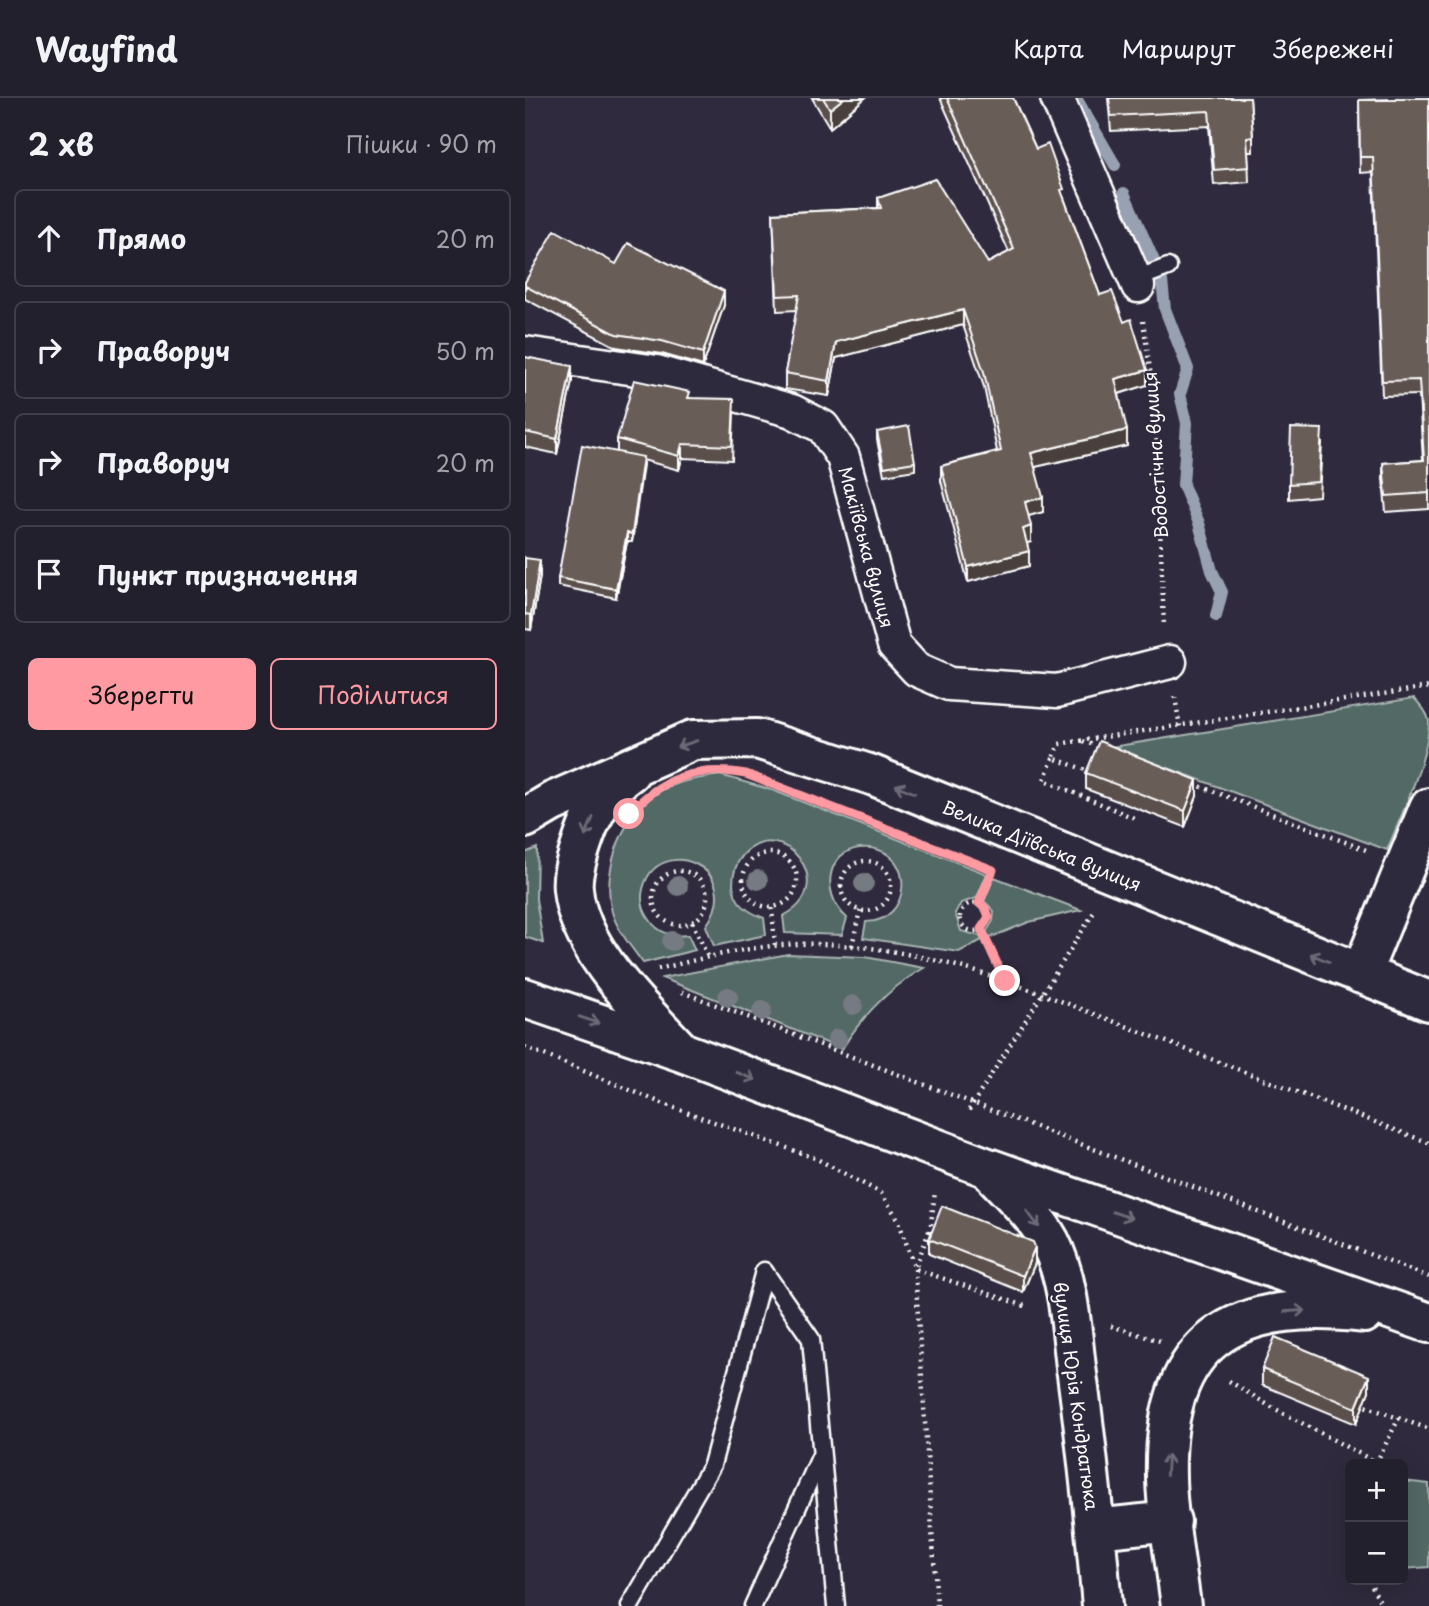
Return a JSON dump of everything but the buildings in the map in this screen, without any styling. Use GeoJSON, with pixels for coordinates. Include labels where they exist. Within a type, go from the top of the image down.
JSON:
{"type":"FeatureCollection","features":[{"type":"Feature","properties":{"kind":"main road","name":"Велика Діївська вулиця"},"geometry":{"type":"LineString","coordinates":[[525,818],[552,802],[693,740],[757,739],[872,775],[1429,1001]]}},
{"type":"Feature","properties":{"kind":"main road","name":"Велика Діївська вулиця"},"geometry":{"type":"LineString","coordinates":[[649,759],[620,779],[602,799],[579,853],[572,888],[579,914],[618,985],[682,1052]]}},
{"type":"Feature","properties":{"kind":"main road"},"geometry":{"type":"LineString","coordinates":[[1361,974],[1429,808]]}},
{"type":"Feature","properties":{"kind":"main road","name":"Велика Діївська вулиця"},"geometry":{"type":"LineString","coordinates":[[525,998],[682,1052],[988,1168],[1424,1321]]}},
{"type":"Feature","properties":{"kind":"main road","name":"вулиця Юрія Кондратюка"},"geometry":{"type":"LineString","coordinates":[[988,1168],[1022,1204],[1048,1240],[1058,1262],[1069,1312],[1102,1606]]}},
{"type":"Feature","properties":{"kind":"main road"},"geometry":{"type":"LineString","coordinates":[[1181,1606],[1166,1478],[1169,1424],[1181,1382],[1193,1357],[1230,1328],[1259,1315],[1334,1310],[1424,1321]]}},
{"type":"Feature","properties":{"kind":"main road"},"geometry":{"type":"LineString","coordinates":[[1095,1529],[1171,1521]]}},
{"type":"Feature","properties":{"kind":"street"},"geometry":{"type":"LineString","coordinates":[[1057,98],[1137,282]]}},
{"type":"Feature","properties":{"kind":"street","name":"Макіївська вулиця"},"geometry":{"type":"LineString","coordinates":[[525,353],[657,372],[792,411],[823,427],[843,457],[858,522],[894,645],[917,670],[932,679],[949,684],[1057,691],[1170,662]]}},
{"type":"Feature","properties":{"kind":"lane"},"geometry":{"type":"LineString","coordinates":[[1137,282],[1168,267]]}},
{"type":"Feature","properties":{"kind":"lane"},"geometry":{"type":"LineString","coordinates":[[630,1606],[712,1465],[764,1271],[811,1339],[836,1606]]}},
{"type":"Feature","properties":{"kind":"lane"},"geometry":{"type":"LineString","coordinates":[[753,1606],[822,1453]]}},
{"type":"Feature","properties":{"kind":"path","name":"Водостічна вулиця"},"geometry":{"type":"LineString","coordinates":[[1137,282],[1156,404],[1164,637],[1170,662]]}},
{"type":"Feature","properties":{"kind":"path"},"geometry":{"type":"LineString","coordinates":[[1133,821],[1134,818],[1044,780],[1059,744],[1429,687]]}},
{"type":"Feature","properties":{"kind":"path"},"geometry":{"type":"LineString","coordinates":[[1083,741],[1108,751]]}},
{"type":"Feature","properties":{"kind":"path"},"geometry":{"type":"LineString","coordinates":[[1053,758],[1093,773]]}},
{"type":"Feature","properties":{"kind":"path"},"geometry":{"type":"LineString","coordinates":[[1185,780],[1377,854]]}},
{"type":"Feature","properties":{"kind":"path"},"geometry":{"type":"LineString","coordinates":[[824,804],[941,849]]}},
{"type":"Feature","properties":{"kind":"path"},"geometry":{"type":"LineString","coordinates":[[765,854],[785,858],[796,873],[795,892],[788,901],[772,907],[752,900],[743,883],[748,864],[765,854]]}},
{"type":"Feature","properties":{"kind":"path"},"geometry":{"type":"LineString","coordinates":[[870,861],[886,870],[891,888],[883,904],[875,909],[860,909],[849,905],[844,897],[842,879],[852,864],[870,861]]}},
{"type":"Feature","properties":{"kind":"path"},"geometry":{"type":"LineString","coordinates":[[980,864],[1006,874]]}},
{"type":"Feature","properties":{"kind":"path"},"geometry":{"type":"LineString","coordinates":[[979,903],[993,870]]}},
{"type":"Feature","properties":{"kind":"path"},"geometry":{"type":"LineString","coordinates":[[670,872],[689,872],[699,877],[704,885],[707,905],[702,914],[692,922],[675,925],[666,922],[653,905],[655,886],[670,872]]}},
{"type":"Feature","properties":{"kind":"path"},"geometry":{"type":"LineString","coordinates":[[970,902],[979,903],[986,909],[989,917],[981,929],[969,930],[962,924],[959,916],[963,907],[970,902]]}},
{"type":"Feature","properties":{"kind":"path"},"geometry":{"type":"LineString","coordinates":[[1083,904],[1097,907],[1108,915]]}},
{"type":"Feature","properties":{"kind":"path"},"geometry":{"type":"LineString","coordinates":[[772,907],[775,945]]}},
{"type":"Feature","properties":{"kind":"path"},"geometry":{"type":"LineString","coordinates":[[970,1107],[1097,907]]}},
{"type":"Feature","properties":{"kind":"path"},"geometry":{"type":"LineString","coordinates":[[852,946],[860,909]]}},
{"type":"Feature","properties":{"kind":"path"},"geometry":{"type":"LineString","coordinates":[[692,922],[708,957]]}},
{"type":"Feature","properties":{"kind":"path"},"geometry":{"type":"LineString","coordinates":[[981,929],[1005,981]]}},
{"type":"Feature","properties":{"kind":"path"},"geometry":{"type":"LineString","coordinates":[[648,973],[708,957],[775,945],[852,946],[948,962],[1042,994],[1429,1143]]}},
{"type":"Feature","properties":{"kind":"path"},"geometry":{"type":"LineString","coordinates":[[671,988],[970,1107],[1429,1277]]}},
{"type":"Feature","properties":{"kind":"path"},"geometry":{"type":"LineString","coordinates":[[525,1048],[664,1104],[815,1158],[881,1193],[898,1219],[915,1269],[937,1606]]}},
{"type":"Feature","properties":{"kind":"path"},"geometry":{"type":"LineString","coordinates":[[915,1269],[929,1231],[935,1192]]}},
{"type":"Feature","properties":{"kind":"path"},"geometry":{"type":"LineString","coordinates":[[929,1231],[936,1237]]}},
{"type":"Feature","properties":{"kind":"path"},"geometry":{"type":"LineString","coordinates":[[915,1269],[1037,1310]]}},
{"type":"Feature","properties":{"kind":"path"},"geometry":{"type":"LineString","coordinates":[[1106,1324],[1169,1345]]}},
{"type":"Feature","properties":{"kind":"path"},"geometry":{"type":"LineString","coordinates":[[1219,1375],[1367,1459]]}},
{"type":"Feature","properties":{"kind":"path"},"geometry":{"type":"LineString","coordinates":[[1351,1401],[1429,1429]]}},
{"type":"Feature","properties":{"kind":"path"},"geometry":{"type":"LineString","coordinates":[[1378,1459],[1399,1418]]}},
{"type":"Feature","properties":{"kind":"path"},"geometry":{"type":"LineString","coordinates":[[1372,1585],[1383,1606]]}},
{"type":"Feature","properties":{"kind":"green space"},"geometry":{"type":"Polygon","coordinates":[[[1414,698],[1428,717],[1428,735],[1413,786],[1387,850],[1112,747],[1414,698]]]}},
{"type":"Feature","properties":{"kind":"green space"},"geometry":{"type":"Polygon","coordinates":[[[720,775],[772,790],[987,874],[977,898],[961,903],[955,913],[961,931],[980,936],[982,940],[959,952],[863,938],[866,922],[881,919],[892,911],[899,900],[902,887],[896,862],[886,853],[871,848],[845,853],[836,861],[832,871],[832,895],[847,918],[842,935],[785,933],[783,916],[800,903],[807,888],[807,873],[800,859],[788,848],[774,843],[758,844],[743,855],[733,880],[739,902],[747,910],[764,918],[766,935],[714,946],[706,926],[716,905],[716,887],[708,873],[695,864],[680,860],[665,862],[651,872],[643,889],[644,909],[653,924],[662,931],[671,935],[688,935],[695,950],[643,963],[621,932],[612,912],[610,878],[618,843],[637,811],[663,789],[684,781],[720,775]]]}},
{"type":"Feature","properties":{"kind":"green space"},"geometry":{"type":"Polygon","coordinates":[[[537,848],[536,899],[543,943],[525,937],[525,853],[537,848]]]}},
{"type":"Feature","properties":{"kind":"green space"},"geometry":{"type":"Polygon","coordinates":[[[994,877],[1081,910],[1029,922],[989,938],[986,932],[993,921],[994,911],[984,901],[994,877]]]}},
{"type":"Feature","properties":{"kind":"green space"},"geometry":{"type":"Polygon","coordinates":[[[788,954],[865,957],[924,968],[878,1003],[842,1049],[662,978],[788,954]]]}},
{"type":"Feature","properties":{"kind":"green space"},"geometry":{"type":"Polygon","coordinates":[[[1408,1482],[1429,1484],[1429,1567],[1408,1569],[1408,1482]]]}},
{"type":"Feature","properties":{"kind":"waterway"},"geometry":{"type":"LineString","coordinates":[[1076,98],[1115,165]]}},
{"type":"Feature","properties":{"kind":"waterway"},"geometry":{"type":"LineString","coordinates":[[1124,193],[1154,261]]}},
{"type":"Feature","properties":{"kind":"waterway"},"geometry":{"type":"LineString","coordinates":[[1162,281],[1165,309],[1188,369],[1180,394],[1187,423],[1183,485],[1199,523],[1212,571],[1222,592],[1216,616]]}},
{"type":"Feature","properties":{"kind":"route"},"geometry":{"type":"LineString","coordinates":[[629,814],[657,786],[677,777],[719,769],[746,774],[993,870],[979,903],[986,909],[989,917],[981,929],[1005,981]]}}]}
